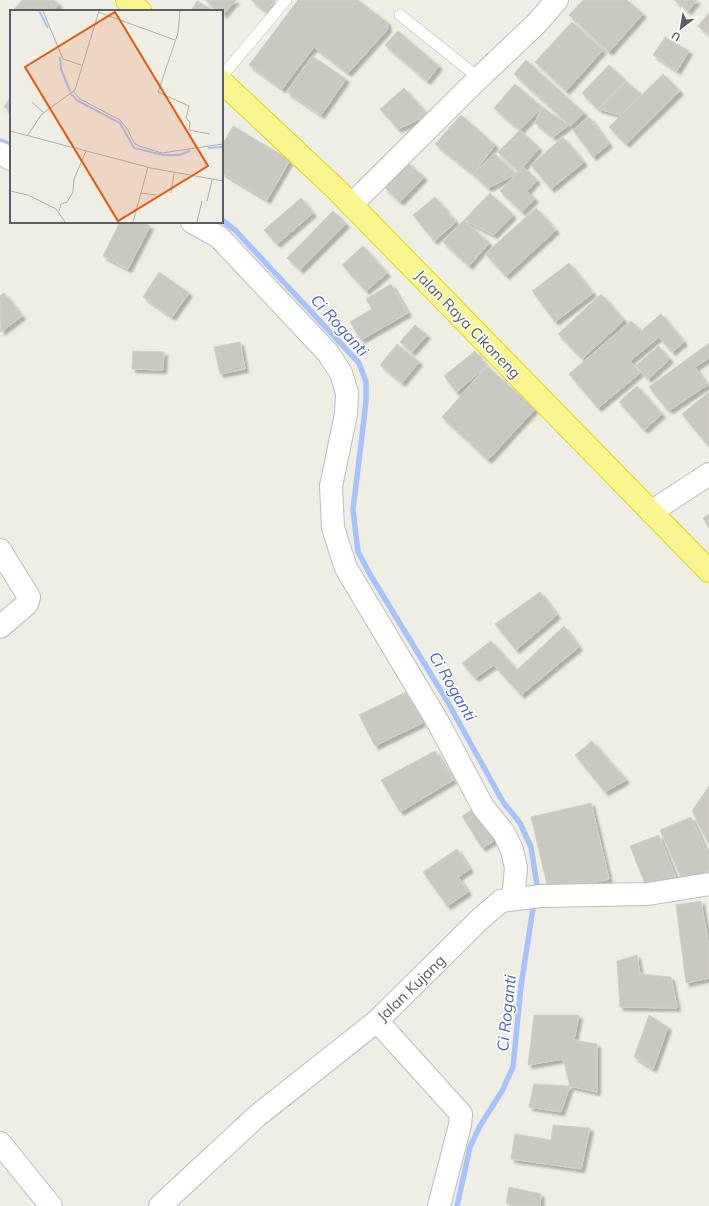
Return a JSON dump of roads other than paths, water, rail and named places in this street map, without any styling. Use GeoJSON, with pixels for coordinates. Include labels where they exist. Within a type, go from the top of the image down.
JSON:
{"type":"FeatureCollection","features":[{"type":"Feature","properties":{"kind":"highway"},"geometry":{"type":"LineString","coordinates":[[127,0],[139,10]]}},
{"type":"Feature","properties":{"kind":"highway","name":"Jalan Raya Cikoneng"},"geometry":{"type":"LineString","coordinates":[[223,83],[336,189],[709,571]]}},
{"type":"Feature","properties":{"kind":"street"},"geometry":{"type":"LineString","coordinates":[[351,205],[479,78],[536,24],[557,0]]}},
{"type":"Feature","properties":{"kind":"street"},"geometry":{"type":"LineString","coordinates":[[0,153],[10,158]]}},
{"type":"Feature","properties":{"kind":"street"},"geometry":{"type":"LineString","coordinates":[[194,223],[219,237],[328,353],[341,372],[347,393],[346,414],[331,486],[333,528],[346,568],[439,724],[483,807],[504,834],[512,850],[516,868],[513,899]]}},
{"type":"Feature","properties":{"kind":"street"},"geometry":{"type":"LineString","coordinates":[[651,512],[709,474]]}},
{"type":"Feature","properties":{"kind":"street"},"geometry":{"type":"LineString","coordinates":[[0,550],[29,597],[27,604],[0,627]]}},
{"type":"Feature","properties":{"kind":"street","name":"Jalan Kujang"},"geometry":{"type":"LineString","coordinates":[[160,1206],[256,1116],[377,1021],[493,907],[501,901],[541,896],[648,894],[709,884]]}},
{"type":"Feature","properties":{"kind":"street"},"geometry":{"type":"LineString","coordinates":[[377,1021],[461,1114],[460,1125],[439,1206]]}},
{"type":"Feature","properties":{"kind":"street"},"geometry":{"type":"LineString","coordinates":[[0,1143],[52,1206]]}},
{"type":"Feature","properties":{"kind":"lane"},"geometry":{"type":"LineString","coordinates":[[223,75],[286,0]]}},
{"type":"Feature","properties":{"kind":"lane"},"geometry":{"type":"LineString","coordinates":[[400,15],[479,78]]}},
{"type":"Feature","properties":{"kind":"waterway","name":"Ci Roganti"},"geometry":{"type":"LineString","coordinates":[[0,141],[10,145]]}},
{"type":"Feature","properties":{"kind":"waterway","name":"Ci Roganti"},"geometry":{"type":"LineString","coordinates":[[223,221],[235,230],[359,363],[366,382],[366,402],[353,510],[358,552],[446,699],[503,802],[520,823],[531,847],[537,885],[536,892]]}},
{"type":"Feature","properties":{"kind":"waterway","name":"Ci Roganti"},"geometry":{"type":"LineString","coordinates":[[457,1206],[470,1147],[480,1126],[502,1091],[513,1067],[521,986],[534,902]]}}]}
